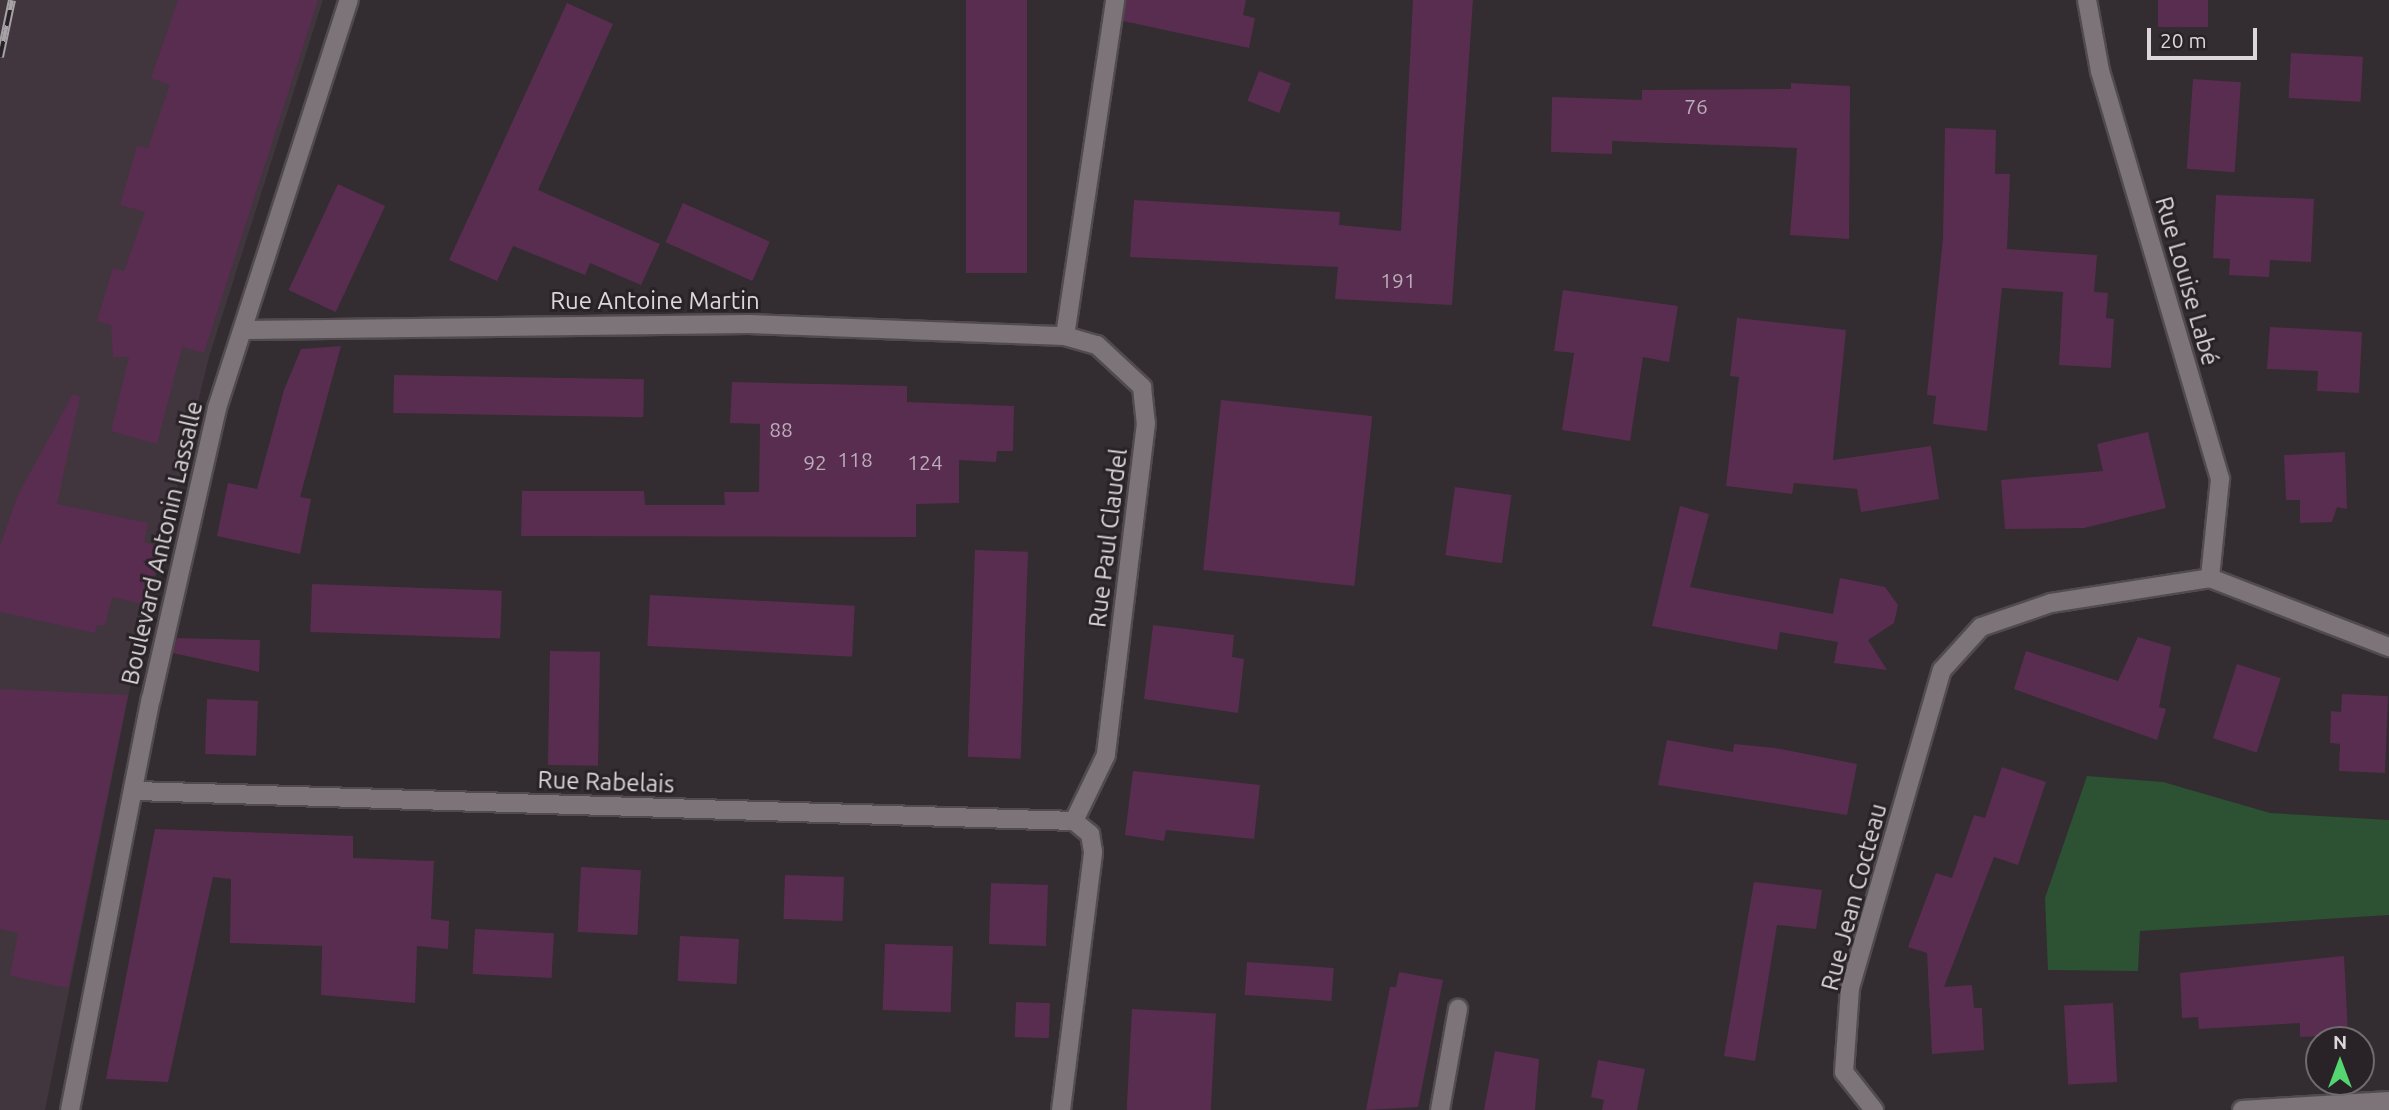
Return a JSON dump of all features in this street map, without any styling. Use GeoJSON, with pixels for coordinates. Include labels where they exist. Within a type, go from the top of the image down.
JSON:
{"type":"FeatureCollection","features":[{"type":"Feature","properties":{"kind":"street","name":"Boulevard Antonin Lassalle"},"geometry":{"type":"LineString","coordinates":[[70,1110],[136,792],[151,699],[214,421],[349,0]]}},
{"type":"Feature","properties":{"kind":"street"},"geometry":{"type":"LineString","coordinates":[[1065,336],[1115,0]]}},
{"type":"Feature","properties":{"kind":"street","name":"Rue Louise Labé"},"geometry":{"type":"LineString","coordinates":[[2087,0],[2100,71],[2220,480],[2210,578]]}},
{"type":"Feature","properties":{"kind":"street","name":"Rue Antoine Martin"},"geometry":{"type":"LineString","coordinates":[[245,330],[749,324],[1065,336]]}},
{"type":"Feature","properties":{"kind":"street","name":"Rue Paul Claudel"},"geometry":{"type":"LineString","coordinates":[[1065,336],[1097,345],[1125,366],[1142,387],[1146,423],[1106,755],[1074,821]]}},
{"type":"Feature","properties":{"kind":"street"},"geometry":{"type":"LineString","coordinates":[[2210,578],[2389,647]]}},
{"type":"Feature","properties":{"kind":"street","name":"Rue Jean Cocteau"},"geometry":{"type":"LineString","coordinates":[[1874,1110],[1844,1072],[1850,988],[1942,670],[1981,627],[2051,603],[2210,578]]}},
{"type":"Feature","properties":{"kind":"street","name":"Rue Rabelais"},"geometry":{"type":"LineString","coordinates":[[136,792],[1074,821]]}},
{"type":"Feature","properties":{"kind":"street"},"geometry":{"type":"LineString","coordinates":[[1061,1110],[1093,852],[1090,834],[1074,821]]}},
{"type":"Feature","properties":{"kind":"street"},"geometry":{"type":"LineString","coordinates":[[1440,1110],[1458,1009]]}},
{"type":"Feature","properties":{"kind":"street"},"geometry":{"type":"LineString","coordinates":[[2242,1110],[2389,1101]]}},
{"type":"Feature","properties":{"kind":"shaded area"},"geometry":{"type":"Polygon","coordinates":[[[0,0],[323,0],[209,357],[137,653],[45,1110],[0,1110],[0,0]]]}},
{"type":"Feature","properties":{"kind":"green space"},"geometry":{"type":"Polygon","coordinates":[[[2087,776],[2163,782],[2270,813],[2389,820],[2389,915],[2140,931],[2138,971],[2048,970],[2045,898],[2087,776]]]}},
{"type":"Feature","properties":{"kind":"building"},"geometry":{"type":"Polygon","coordinates":[[[178,0],[318,0],[204,353],[182,347],[157,444],[111,431],[129,357],[113,357],[111,325],[97,321],[113,268],[124,271],[145,212],[120,205],[137,146],[148,148],[170,85],[151,78],[178,0]]]}},
{"type":"Feature","properties":{"kind":"building"},"geometry":{"type":"Polygon","coordinates":[[[966,0],[1027,0],[1027,273],[966,273],[966,0]]]}},
{"type":"Feature","properties":{"kind":"building"},"geometry":{"type":"Polygon","coordinates":[[[1126,0],[1246,0],[1243,15],[1255,18],[1249,48],[1123,21],[1126,0]]]}},
{"type":"Feature","properties":{"kind":"building"},"geometry":{"type":"Polygon","coordinates":[[[1413,0],[1473,0],[1452,305],[1335,299],[1338,267],[1130,257],[1134,200],[1340,212],[1339,225],[1401,231],[1413,0]]]}},
{"type":"Feature","properties":{"kind":"building"},"geometry":{"type":"Polygon","coordinates":[[[2158,0],[2208,0],[2208,27],[2158,27],[2158,0]]]}},
{"type":"Feature","properties":{"kind":"building"},"geometry":{"type":"Polygon","coordinates":[[[567,3],[613,24],[538,190],[660,244],[641,285],[590,263],[585,275],[513,246],[497,281],[449,260],[567,3]]]}},
{"type":"Feature","properties":{"kind":"building"},"geometry":{"type":"Polygon","coordinates":[[[2291,53],[2363,57],[2361,102],[2289,98],[2291,53]]]}},
{"type":"Feature","properties":{"kind":"building"},"geometry":{"type":"Polygon","coordinates":[[[1259,71],[1291,83],[1279,113],[1248,101],[1259,71]]]}},
{"type":"Feature","properties":{"kind":"building"},"geometry":{"type":"Polygon","coordinates":[[[2193,79],[2241,82],[2235,172],[2187,169],[2193,79]]]}},
{"type":"Feature","properties":{"kind":"building"},"geometry":{"type":"Polygon","coordinates":[[[1791,83],[1850,86],[1849,239],[1790,235],[1797,148],[1612,141],[1612,154],[1551,152],[1552,97],[1642,100],[1642,90],[1791,89],[1791,83]]]}},
{"type":"Feature","properties":{"kind":"building"},"geometry":{"type":"Polygon","coordinates":[[[1945,128],[1996,130],[1995,174],[2010,174],[2007,249],[2097,255],[2094,292],[2108,293],[2106,318],[2114,319],[2111,368],[2059,365],[2063,292],[2002,288],[1987,431],[1933,424],[1936,396],[1927,395],[1943,238],[1945,128]]]}},
{"type":"Feature","properties":{"kind":"building"},"geometry":{"type":"Polygon","coordinates":[[[338,184],[385,206],[336,312],[289,290],[338,184]]]}},
{"type":"Feature","properties":{"kind":"building"},"geometry":{"type":"Polygon","coordinates":[[[2216,195],[2314,199],[2311,262],[2270,260],[2269,277],[2229,275],[2230,259],[2213,258],[2216,195]]]}},
{"type":"Feature","properties":{"kind":"building"},"geometry":{"type":"Polygon","coordinates":[[[683,203],[770,242],[752,281],[666,242],[683,203]]]}},
{"type":"Feature","properties":{"kind":"building"},"geometry":{"type":"Polygon","coordinates":[[[1563,290],[1678,306],[1669,362],[1643,357],[1630,441],[1562,430],[1574,353],[1554,351],[1563,290]]]}},
{"type":"Feature","properties":{"kind":"building"},"geometry":{"type":"Polygon","coordinates":[[[1737,318],[1846,330],[1833,460],[1931,446],[1939,499],[1861,512],[1857,489],[1794,483],[1792,494],[1726,486],[1739,377],[1730,376],[1737,318]]]}},
{"type":"Feature","properties":{"kind":"building"},"geometry":{"type":"Polygon","coordinates":[[[2270,327],[2362,332],[2359,393],[2317,391],[2318,371],[2267,369],[2270,327]]]}},
{"type":"Feature","properties":{"kind":"building"},"geometry":{"type":"Polygon","coordinates":[[[341,346],[300,497],[311,499],[300,554],[217,536],[228,483],[257,489],[284,390],[301,349],[341,346]]]}},
{"type":"Feature","properties":{"kind":"building"},"geometry":{"type":"Polygon","coordinates":[[[394,375],[644,379],[643,417],[393,413],[394,375]]]}},
{"type":"Feature","properties":{"kind":"building"},"geometry":{"type":"Polygon","coordinates":[[[732,382],[907,386],[907,402],[1014,406],[1013,451],[997,451],[996,462],[959,460],[959,503],[916,504],[916,537],[521,536],[522,491],[644,491],[645,505],[725,505],[724,492],[759,492],[760,424],[730,423],[732,382]]]}},
{"type":"Feature","properties":{"kind":"building"},"geometry":{"type":"Polygon","coordinates":[[[73,394],[80,397],[57,504],[148,523],[144,542],[160,547],[147,605],[112,597],[105,626],[97,625],[95,633],[0,612],[0,546],[18,495],[73,394]]]}},
{"type":"Feature","properties":{"kind":"building"},"geometry":{"type":"Polygon","coordinates":[[[1221,400],[1372,416],[1354,586],[1203,570],[1221,400]]]}},
{"type":"Feature","properties":{"kind":"building"},"geometry":{"type":"Polygon","coordinates":[[[2148,432],[2166,508],[2084,528],[2005,529],[2001,480],[2103,471],[2097,444],[2148,432]]]}},
{"type":"Feature","properties":{"kind":"building"},"geometry":{"type":"Polygon","coordinates":[[[2345,452],[2347,509],[2337,507],[2332,522],[2300,523],[2300,500],[2286,500],[2284,455],[2345,452]]]}},
{"type":"Feature","properties":{"kind":"building"},"geometry":{"type":"Polygon","coordinates":[[[1455,487],[1511,495],[1502,563],[1445,555],[1455,487]]]}},
{"type":"Feature","properties":{"kind":"building"},"geometry":{"type":"Polygon","coordinates":[[[1680,506],[1709,514],[1690,587],[1833,614],[1840,578],[1885,587],[1898,605],[1894,623],[1868,640],[1887,670],[1834,663],[1838,642],[1780,632],[1777,650],[1652,626],[1680,506]]]}},
{"type":"Feature","properties":{"kind":"building"},"geometry":{"type":"Polygon","coordinates":[[[975,550],[1028,552],[1021,759],[968,757],[975,550]]]}},
{"type":"Feature","properties":{"kind":"building"},"geometry":{"type":"Polygon","coordinates":[[[312,584],[502,591],[500,639],[310,632],[312,584]]]}},
{"type":"Feature","properties":{"kind":"building"},"geometry":{"type":"Polygon","coordinates":[[[650,595],[855,606],[852,657],[647,646],[650,595]]]}},
{"type":"Feature","properties":{"kind":"building"},"geometry":{"type":"Polygon","coordinates":[[[1153,625],[1234,635],[1232,657],[1244,659],[1238,713],[1144,699],[1153,625]]]}},
{"type":"Feature","properties":{"kind":"building"},"geometry":{"type":"Polygon","coordinates":[[[2138,637],[2171,647],[2159,707],[2166,709],[2157,740],[2014,689],[2026,651],[2118,681],[2138,637]]]}},
{"type":"Feature","properties":{"kind":"building"},"geometry":{"type":"Polygon","coordinates":[[[177,638],[260,640],[259,672],[173,653],[177,638]]]}},
{"type":"Feature","properties":{"kind":"building"},"geometry":{"type":"Polygon","coordinates":[[[550,651],[600,652],[598,766],[548,765],[550,651]]]}},
{"type":"Feature","properties":{"kind":"building"},"geometry":{"type":"Polygon","coordinates":[[[2237,664],[2281,678],[2257,752],[2213,738],[2237,664]]]}},
{"type":"Feature","properties":{"kind":"building"},"geometry":{"type":"Polygon","coordinates":[[[0,689],[128,695],[68,988],[10,976],[18,933],[0,929],[0,689]]]}},
{"type":"Feature","properties":{"kind":"building"},"geometry":{"type":"Polygon","coordinates":[[[2342,694],[2388,696],[2385,773],[2339,771],[2340,744],[2330,743],[2331,711],[2341,712],[2342,694]]]}},
{"type":"Feature","properties":{"kind":"building"},"geometry":{"type":"Polygon","coordinates":[[[207,699],[258,701],[256,756],[205,754],[207,699]]]}},
{"type":"Feature","properties":{"kind":"building"},"geometry":{"type":"Polygon","coordinates":[[[1667,740],[1733,752],[1734,744],[1775,748],[1857,764],[1847,815],[1658,785],[1667,740]]]}},
{"type":"Feature","properties":{"kind":"building"},"geometry":{"type":"Polygon","coordinates":[[[2002,767],[2046,782],[2018,865],[1994,857],[1944,987],[1972,985],[1974,1008],[1982,1008],[1984,1050],[1932,1054],[1927,953],[1908,947],[1936,873],[1952,878],[1974,815],[1985,818],[2002,767]]]}},
{"type":"Feature","properties":{"kind":"building"},"geometry":{"type":"Polygon","coordinates":[[[1133,771],[1260,785],[1254,839],[1166,830],[1164,841],[1125,835],[1133,771]]]}},
{"type":"Feature","properties":{"kind":"building"},"geometry":{"type":"Polygon","coordinates":[[[155,829],[353,836],[353,858],[434,861],[431,919],[449,921],[448,949],[417,946],[415,1003],[321,995],[322,946],[230,943],[231,879],[213,877],[168,1082],[106,1079],[155,829]]]}},
{"type":"Feature","properties":{"kind":"building"},"geometry":{"type":"Polygon","coordinates":[[[581,867],[641,870],[638,935],[578,932],[581,867]]]}},
{"type":"Feature","properties":{"kind":"building"},"geometry":{"type":"Polygon","coordinates":[[[785,875],[844,877],[842,921],[783,919],[785,875]]]}},
{"type":"Feature","properties":{"kind":"building"},"geometry":{"type":"Polygon","coordinates":[[[1754,882],[1822,890],[1816,929],[1777,925],[1755,1061],[1724,1056],[1754,882]]]}},
{"type":"Feature","properties":{"kind":"building"},"geometry":{"type":"Polygon","coordinates":[[[991,883],[1048,885],[1046,946],[989,944],[991,883]]]}},
{"type":"Feature","properties":{"kind":"building"},"geometry":{"type":"Polygon","coordinates":[[[475,929],[554,933],[552,978],[473,974],[475,929]]]}},
{"type":"Feature","properties":{"kind":"building"},"geometry":{"type":"Polygon","coordinates":[[[680,936],[739,939],[737,984],[678,981],[680,936]]]}},
{"type":"Feature","properties":{"kind":"building"},"geometry":{"type":"Polygon","coordinates":[[[885,944],[953,946],[951,1012],[883,1010],[885,944]]]}},
{"type":"Feature","properties":{"kind":"building"},"geometry":{"type":"Polygon","coordinates":[[[2344,956],[2348,1026],[2305,1026],[2305,1037],[2300,1037],[2300,1023],[2199,1029],[2198,1017],[2182,1018],[2180,973],[2344,956]]]}},
{"type":"Feature","properties":{"kind":"building"},"geometry":{"type":"Polygon","coordinates":[[[1247,962],[1334,968],[1331,1001],[1245,995],[1247,962]]]}},
{"type":"Feature","properties":{"kind":"building"},"geometry":{"type":"Polygon","coordinates":[[[1399,972],[1443,980],[1418,1107],[1366,1110],[1390,987],[1396,987],[1399,972]]]}},
{"type":"Feature","properties":{"kind":"building"},"geometry":{"type":"Polygon","coordinates":[[[1016,1002],[1050,1003],[1049,1038],[1015,1037],[1016,1002]]]}},
{"type":"Feature","properties":{"kind":"building"},"geometry":{"type":"Polygon","coordinates":[[[2113,1003],[2117,1082],[2068,1084],[2064,1006],[2113,1003]]]}},
{"type":"Feature","properties":{"kind":"building"},"geometry":{"type":"Polygon","coordinates":[[[1132,1009],[1216,1013],[1211,1110],[1127,1110],[1132,1009]]]}},
{"type":"Feature","properties":{"kind":"building"},"geometry":{"type":"Polygon","coordinates":[[[1495,1051],[1539,1059],[1535,1110],[1484,1110],[1495,1051]]]}},
{"type":"Feature","properties":{"kind":"building"},"geometry":{"type":"Polygon","coordinates":[[[1598,1060],[1645,1069],[1637,1110],[1602,1110],[1604,1100],[1591,1097],[1598,1060]]]}},
{"type":"Feature","properties":{"kind":"railway"},"geometry":{"type":"LineString","coordinates":[[0,57],[12,0]]}}]}
